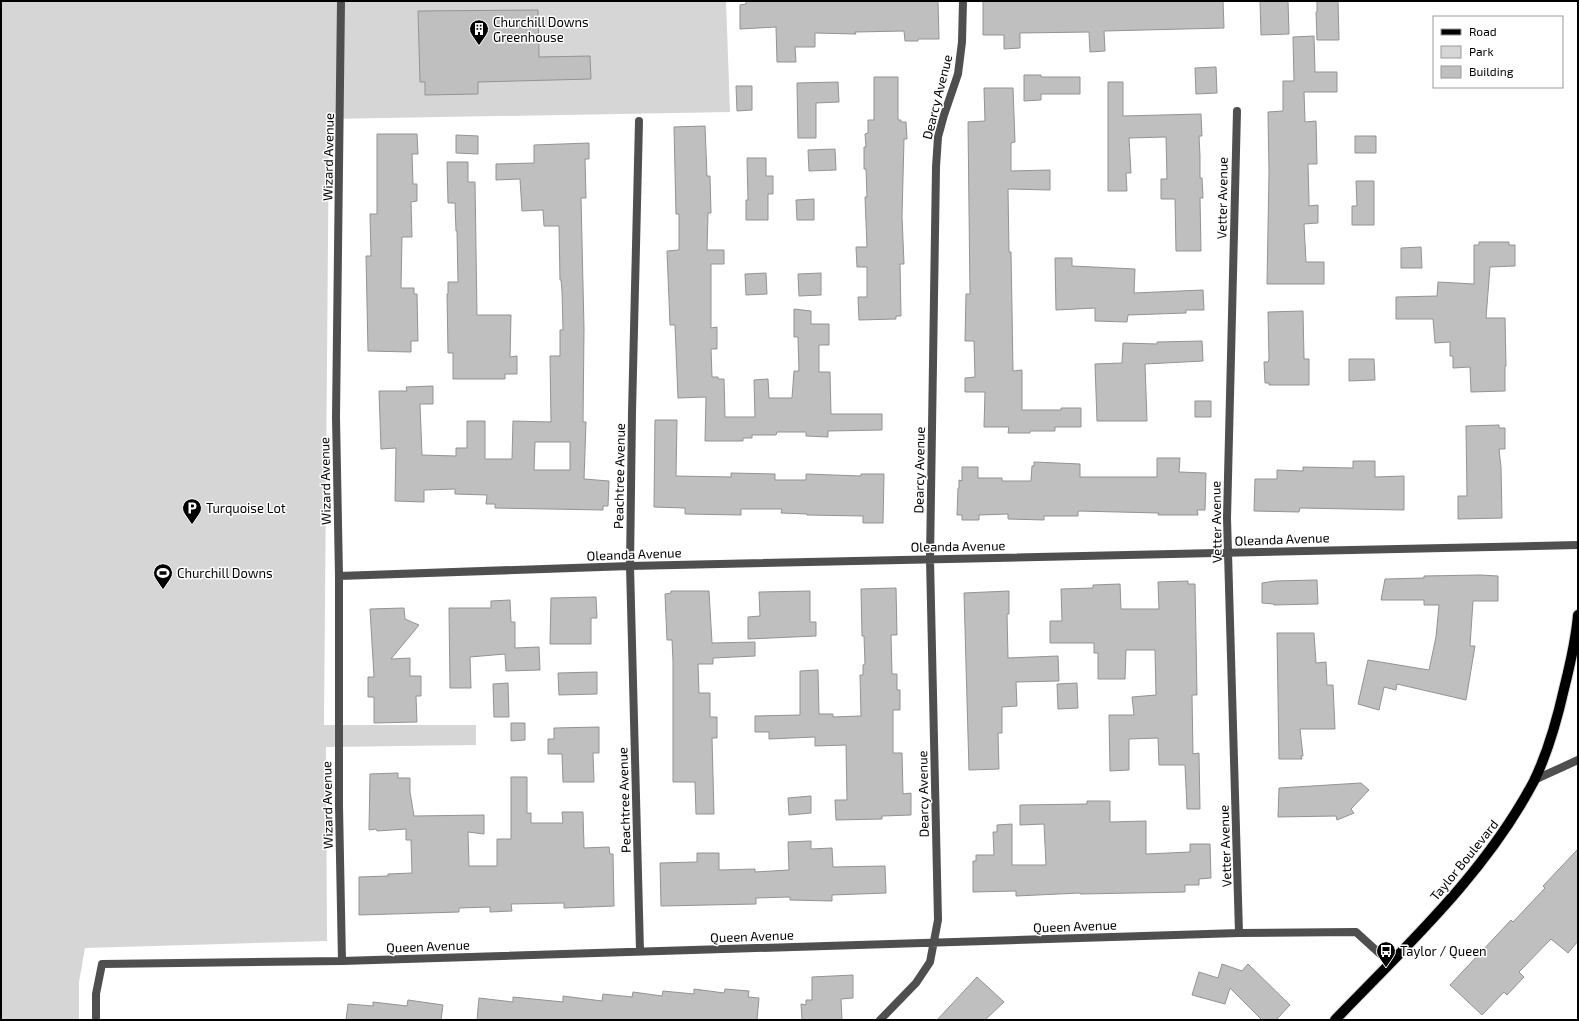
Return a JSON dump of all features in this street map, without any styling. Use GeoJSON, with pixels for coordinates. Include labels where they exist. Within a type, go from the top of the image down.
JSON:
{"type":"FeatureCollection","features":[{"type":"Feature","properties":{"kind":"main road","name":"Taylor Boulevard"},"geometry":{"type":"LineString","coordinates":[[1338,1019],[1458,891],[1488,854],[1509,824],[1534,780],[1555,729],[1569,670],[1578,615]]}},
{"type":"Feature","properties":{"kind":"street","name":"Wizard Avenue"},"geometry":{"type":"LineString","coordinates":[[341,1],[336,417],[339,576],[338,806],[342,961]]}},
{"type":"Feature","properties":{"kind":"street","name":"Dearcy Avenue"},"geometry":{"type":"LineString","coordinates":[[880,1020],[916,983],[930,962],[938,920],[930,558],[936,167],[938,137],[944,114],[958,74],[962,42],[963,1]]}},
{"type":"Feature","properties":{"kind":"street","name":"Vetter Avenue"},"geometry":{"type":"LineString","coordinates":[[1237,111],[1227,518],[1239,933]]}},
{"type":"Feature","properties":{"kind":"street","name":"Peachtree Avenue"},"geometry":{"type":"LineString","coordinates":[[639,121],[630,566],[640,951]]}},
{"type":"Feature","properties":{"kind":"street","name":"Oleanda Avenue"},"geometry":{"type":"LineString","coordinates":[[339,576],[930,558],[1578,545]]}},
{"type":"Feature","properties":{"kind":"street"},"geometry":{"type":"LineString","coordinates":[[1534,780],[1578,760]]}},
{"type":"Feature","properties":{"kind":"street","name":"Queen Avenue"},"geometry":{"type":"LineString","coordinates":[[96,1020],[96,994],[102,964],[342,961],[1239,933],[1356,932],[1390,963]]}},
{"type":"Feature","properties":{"kind":"green space","name":"Churchill Downs"},"geometry":{"type":"Polygon","coordinates":[[[1,1],[726,1],[730,112],[329,119],[324,725],[476,725],[476,745],[326,747],[327,941],[85,948],[79,982],[79,1020],[1,1020],[1,1]]]}},
{"type":"Feature","properties":{"kind":"building"},"geometry":{"type":"Polygon","coordinates":[[[746,1],[938,1],[939,39],[918,39],[918,41],[905,41],[904,31],[855,32],[856,34],[815,33],[815,47],[795,47],[796,62],[777,62],[776,27],[740,29],[740,5],[746,4],[746,1]]]}},
{"type":"Feature","properties":{"kind":"building"},"geometry":{"type":"Polygon","coordinates":[[[983,1],[1223,1],[1224,28],[1104,31],[1105,51],[1090,52],[1089,32],[1020,33],[1020,48],[1004,49],[1004,35],[983,35],[983,1]]]}},
{"type":"Feature","properties":{"kind":"building"},"geometry":{"type":"Polygon","coordinates":[[[1260,1],[1288,1],[1289,34],[1261,35],[1260,1]]]}},
{"type":"Feature","properties":{"kind":"building"},"geometry":{"type":"Polygon","coordinates":[[[1317,1],[1338,1],[1339,40],[1317,40],[1317,1]]]}},
{"type":"Feature","properties":{"kind":"building","name":"Churchill Downs Greenhouse"},"geometry":{"type":"Polygon","coordinates":[[[538,10],[539,57],[590,56],[591,79],[478,82],[478,94],[425,95],[425,82],[420,82],[418,11],[538,10]]]}},
{"type":"Feature","properties":{"kind":"building"},"geometry":{"type":"Polygon","coordinates":[[[1314,36],[1315,72],[1337,72],[1337,92],[1304,92],[1305,122],[1316,121],[1317,164],[1308,164],[1309,206],[1318,205],[1318,223],[1304,224],[1306,262],[1324,262],[1324,284],[1267,284],[1269,173],[1268,112],[1283,111],[1283,81],[1294,81],[1293,37],[1314,36]]]}},
{"type":"Feature","properties":{"kind":"building"},"geometry":{"type":"Polygon","coordinates":[[[1216,67],[1217,93],[1196,94],[1195,68],[1216,67]]]}},
{"type":"Feature","properties":{"kind":"building"},"geometry":{"type":"Polygon","coordinates":[[[1024,75],[1041,75],[1041,77],[1080,77],[1080,94],[1041,94],[1041,100],[1024,101],[1024,75]]]}},
{"type":"Feature","properties":{"kind":"building"},"geometry":{"type":"Polygon","coordinates":[[[874,77],[898,77],[898,120],[901,120],[901,122],[906,122],[907,139],[904,139],[902,216],[904,264],[900,264],[901,316],[896,316],[896,319],[859,320],[858,297],[867,297],[867,267],[857,267],[856,247],[867,247],[865,197],[867,197],[866,169],[864,169],[864,147],[866,147],[865,134],[868,133],[868,120],[874,120],[874,77]]]}},
{"type":"Feature","properties":{"kind":"building"},"geometry":{"type":"Polygon","coordinates":[[[838,82],[839,102],[816,103],[816,138],[798,138],[797,83],[838,82]]]}},
{"type":"Feature","properties":{"kind":"building"},"geometry":{"type":"Polygon","coordinates":[[[1108,82],[1123,82],[1123,116],[1201,114],[1202,136],[1199,136],[1200,178],[1202,178],[1203,198],[1200,198],[1201,251],[1176,251],[1175,199],[1161,199],[1161,179],[1167,179],[1166,137],[1129,138],[1131,173],[1126,173],[1127,191],[1108,191],[1108,82]]]}},
{"type":"Feature","properties":{"kind":"building"},"geometry":{"type":"Polygon","coordinates":[[[736,86],[752,86],[752,110],[737,111],[736,86]]]}},
{"type":"Feature","properties":{"kind":"building"},"geometry":{"type":"Polygon","coordinates":[[[984,88],[1013,88],[1015,142],[1011,143],[1011,171],[1050,170],[1050,190],[1008,189],[1009,252],[1011,252],[1013,371],[1022,370],[1022,410],[1061,410],[1061,408],[1081,408],[1081,427],[1055,427],[1055,431],[1008,433],[1009,427],[984,427],[985,392],[965,392],[965,378],[975,377],[974,341],[965,341],[966,294],[970,294],[968,122],[985,121],[984,88]]]}},
{"type":"Feature","properties":{"kind":"building"},"geometry":{"type":"Polygon","coordinates":[[[705,126],[707,176],[710,176],[711,213],[708,213],[707,250],[724,250],[724,264],[711,264],[711,328],[717,327],[717,349],[711,349],[712,377],[724,379],[725,417],[755,417],[754,380],[768,379],[769,398],[792,398],[794,371],[799,371],[798,337],[794,337],[794,309],[811,311],[811,324],[829,324],[829,345],[819,345],[819,372],[830,372],[831,414],[882,414],[882,430],[828,431],[828,437],[806,436],[806,432],[777,432],[776,435],[752,435],[752,438],[743,438],[743,441],[705,441],[706,397],[678,398],[675,325],[670,325],[667,251],[679,250],[679,214],[676,214],[674,127],[705,126]]]}},
{"type":"Feature","properties":{"kind":"building"},"geometry":{"type":"Polygon","coordinates":[[[377,134],[417,134],[418,154],[412,154],[413,184],[417,184],[417,201],[411,202],[412,237],[402,237],[401,288],[414,288],[414,294],[417,294],[418,341],[411,341],[411,352],[368,351],[366,256],[371,256],[370,214],[377,214],[377,134]]]}},
{"type":"Feature","properties":{"kind":"building"},"geometry":{"type":"Polygon","coordinates":[[[456,135],[478,136],[478,154],[456,153],[456,135]]]}},
{"type":"Feature","properties":{"kind":"building"},"geometry":{"type":"Polygon","coordinates":[[[1355,136],[1376,136],[1376,153],[1355,153],[1355,136]]]}},
{"type":"Feature","properties":{"kind":"building"},"geometry":{"type":"Polygon","coordinates":[[[589,143],[589,159],[585,159],[586,198],[581,198],[584,329],[583,422],[586,422],[584,479],[609,481],[608,506],[603,506],[603,510],[495,508],[495,504],[486,504],[487,495],[455,494],[455,489],[424,490],[424,502],[395,501],[396,448],[381,449],[379,391],[407,391],[406,387],[433,386],[433,404],[420,404],[422,455],[456,456],[456,448],[467,448],[467,421],[485,421],[485,459],[512,459],[513,421],[551,422],[550,356],[560,356],[560,330],[563,330],[559,226],[544,226],[543,210],[522,211],[520,179],[496,180],[496,164],[534,163],[534,145],[589,143]],[[535,442],[534,470],[570,470],[570,442],[535,442]]]}},
{"type":"Feature","properties":{"kind":"building"},"geometry":{"type":"Polygon","coordinates":[[[835,149],[836,170],[809,171],[808,150],[835,149]]]}},
{"type":"Feature","properties":{"kind":"building"},"geometry":{"type":"Polygon","coordinates":[[[747,158],[766,158],[766,176],[773,176],[773,194],[768,194],[768,220],[746,220],[746,200],[748,200],[747,158]]]}},
{"type":"Feature","properties":{"kind":"building"},"geometry":{"type":"Polygon","coordinates":[[[447,162],[468,162],[468,182],[475,182],[477,315],[511,315],[510,357],[517,356],[517,374],[505,374],[505,379],[453,379],[453,353],[448,353],[447,294],[448,282],[458,282],[457,231],[455,203],[448,203],[447,162]]]}},
{"type":"Feature","properties":{"kind":"building"},"geometry":{"type":"Polygon","coordinates":[[[1356,181],[1374,181],[1374,225],[1352,225],[1352,206],[1357,206],[1356,181]]]}},
{"type":"Feature","properties":{"kind":"building"},"geometry":{"type":"Polygon","coordinates":[[[814,199],[814,220],[797,220],[796,200],[814,199]]]}},
{"type":"Feature","properties":{"kind":"building"},"geometry":{"type":"Polygon","coordinates":[[[1479,242],[1509,242],[1509,245],[1515,245],[1515,266],[1490,267],[1486,318],[1505,318],[1505,391],[1471,392],[1470,367],[1453,368],[1453,356],[1450,356],[1450,342],[1435,343],[1433,319],[1396,319],[1396,297],[1437,296],[1438,282],[1474,284],[1474,245],[1479,245],[1479,242]]]}},
{"type":"Feature","properties":{"kind":"building"},"geometry":{"type":"Polygon","coordinates":[[[1421,247],[1422,268],[1401,268],[1401,248],[1421,247]]]}},
{"type":"Feature","properties":{"kind":"building"},"geometry":{"type":"Polygon","coordinates":[[[1055,258],[1072,258],[1072,266],[1135,269],[1134,293],[1203,290],[1204,310],[1186,310],[1186,313],[1128,315],[1127,322],[1095,321],[1095,308],[1056,310],[1055,258]]]}},
{"type":"Feature","properties":{"kind":"building"},"geometry":{"type":"Polygon","coordinates":[[[766,273],[767,294],[746,295],[745,274],[766,273]]]}},
{"type":"Feature","properties":{"kind":"building"},"geometry":{"type":"Polygon","coordinates":[[[821,273],[821,295],[799,296],[798,274],[821,273]]]}},
{"type":"Feature","properties":{"kind":"building"},"geometry":{"type":"Polygon","coordinates":[[[1303,311],[1304,359],[1309,359],[1309,385],[1269,385],[1269,383],[1265,383],[1264,362],[1268,362],[1269,359],[1268,312],[1303,311]]]}},
{"type":"Feature","properties":{"kind":"building"},"geometry":{"type":"Polygon","coordinates":[[[1202,341],[1203,361],[1145,364],[1147,421],[1097,421],[1095,364],[1122,363],[1123,343],[1157,344],[1157,342],[1202,341]]]}},
{"type":"Feature","properties":{"kind":"building"},"geometry":{"type":"Polygon","coordinates":[[[1349,359],[1374,359],[1375,380],[1349,381],[1349,359]]]}},
{"type":"Feature","properties":{"kind":"building"},"geometry":{"type":"Polygon","coordinates":[[[1195,401],[1211,401],[1211,417],[1195,417],[1195,401]]]}},
{"type":"Feature","properties":{"kind":"building"},"geometry":{"type":"Polygon","coordinates":[[[655,420],[677,420],[676,476],[731,477],[731,473],[775,474],[775,480],[806,480],[806,474],[861,476],[861,474],[884,474],[883,523],[863,523],[863,516],[781,513],[782,509],[741,509],[741,515],[685,514],[685,508],[654,507],[655,420]]]}},
{"type":"Feature","properties":{"kind":"building"},"geometry":{"type":"Polygon","coordinates":[[[1499,425],[1499,428],[1505,428],[1505,449],[1499,449],[1501,467],[1502,518],[1458,519],[1458,496],[1467,496],[1466,426],[1499,425]]]}},
{"type":"Feature","properties":{"kind":"building"},"geometry":{"type":"Polygon","coordinates":[[[1157,458],[1180,458],[1179,472],[1206,473],[1205,510],[1197,510],[1198,515],[1158,515],[1159,513],[1078,511],[1078,516],[1044,516],[1044,520],[1008,519],[1008,514],[979,515],[979,520],[962,520],[962,515],[957,515],[958,488],[959,480],[962,481],[962,467],[978,467],[978,478],[1002,478],[1002,481],[1031,481],[1032,466],[1034,466],[1034,462],[1080,464],[1080,477],[1157,477],[1157,458]]]}},
{"type":"Feature","properties":{"kind":"building"},"geometry":{"type":"Polygon","coordinates":[[[1353,461],[1375,461],[1375,477],[1404,476],[1404,510],[1300,508],[1299,512],[1254,511],[1255,479],[1277,479],[1277,470],[1303,471],[1303,467],[1353,468],[1353,461]]]}},
{"type":"Feature","properties":{"kind":"building"},"geometry":{"type":"Polygon","coordinates":[[[1424,576],[1498,576],[1498,601],[1473,601],[1470,646],[1475,646],[1466,700],[1397,684],[1396,690],[1384,687],[1379,710],[1358,704],[1368,660],[1429,670],[1436,637],[1439,605],[1424,605],[1424,600],[1381,600],[1385,579],[1424,578],[1424,576]]]}},
{"type":"Feature","properties":{"kind":"building"},"geometry":{"type":"Polygon","coordinates":[[[1317,580],[1318,604],[1274,605],[1262,603],[1262,583],[1275,581],[1317,580]]]}},
{"type":"Feature","properties":{"kind":"building"},"geometry":{"type":"Polygon","coordinates":[[[1188,581],[1188,584],[1195,584],[1197,695],[1192,695],[1193,754],[1199,753],[1200,809],[1187,809],[1185,765],[1159,765],[1158,738],[1129,739],[1129,770],[1110,771],[1109,715],[1134,715],[1132,697],[1156,695],[1155,650],[1126,650],[1125,679],[1098,679],[1098,653],[1094,653],[1094,643],[1050,643],[1050,621],[1062,621],[1061,589],[1093,588],[1093,585],[1120,584],[1121,609],[1159,609],[1158,582],[1188,581]]]}},
{"type":"Feature","properties":{"kind":"building"},"geometry":{"type":"Polygon","coordinates":[[[896,588],[897,635],[891,635],[892,674],[897,674],[897,690],[900,690],[900,710],[893,710],[893,753],[902,753],[903,794],[911,793],[911,815],[882,816],[882,819],[836,820],[835,800],[847,800],[846,745],[815,746],[815,737],[769,739],[769,732],[755,732],[755,716],[800,715],[800,671],[818,670],[819,714],[833,714],[833,717],[861,716],[860,675],[863,675],[863,665],[865,664],[864,636],[862,636],[861,589],[896,588]]]}},
{"type":"Feature","properties":{"kind":"building"},"geometry":{"type":"Polygon","coordinates":[[[671,591],[709,591],[712,643],[755,642],[755,656],[713,658],[713,664],[698,664],[699,693],[710,693],[710,717],[717,717],[717,738],[712,738],[714,814],[696,814],[695,782],[673,782],[673,661],[672,640],[667,640],[665,594],[671,593],[671,591]]]}},
{"type":"Feature","properties":{"kind":"building"},"geometry":{"type":"Polygon","coordinates":[[[810,591],[810,622],[816,622],[816,636],[748,639],[748,617],[760,616],[759,592],[810,591]]]}},
{"type":"Feature","properties":{"kind":"building"},"geometry":{"type":"Polygon","coordinates":[[[1009,591],[1009,614],[1007,614],[1008,658],[1058,656],[1059,681],[1016,682],[1017,706],[1002,707],[1002,733],[998,733],[999,769],[969,770],[964,593],[1009,591]]]}},
{"type":"Feature","properties":{"kind":"building"},"geometry":{"type":"Polygon","coordinates":[[[596,597],[597,618],[591,618],[591,644],[550,644],[551,598],[596,597]]]}},
{"type":"Feature","properties":{"kind":"building"},"geometry":{"type":"Polygon","coordinates":[[[510,600],[511,622],[515,622],[515,648],[539,647],[540,670],[506,671],[505,654],[470,657],[471,688],[450,688],[449,608],[491,608],[491,601],[510,600]]]}},
{"type":"Feature","properties":{"kind":"building"},"geometry":{"type":"Polygon","coordinates":[[[404,608],[405,619],[419,625],[391,659],[410,658],[410,676],[421,676],[421,696],[416,696],[417,722],[374,723],[374,697],[368,697],[368,677],[374,677],[370,609],[404,608]]]}},
{"type":"Feature","properties":{"kind":"building"},"geometry":{"type":"Polygon","coordinates":[[[1277,633],[1314,633],[1316,663],[1326,662],[1327,685],[1333,685],[1335,729],[1300,729],[1302,759],[1279,759],[1277,633]]]}},
{"type":"Feature","properties":{"kind":"building"},"geometry":{"type":"Polygon","coordinates":[[[597,672],[597,694],[559,695],[558,673],[597,672]]]}},
{"type":"Feature","properties":{"kind":"building"},"geometry":{"type":"Polygon","coordinates":[[[508,683],[509,717],[494,717],[493,684],[508,683]]]}},
{"type":"Feature","properties":{"kind":"building"},"geometry":{"type":"Polygon","coordinates":[[[1077,683],[1078,708],[1058,709],[1057,684],[1077,683]]]}},
{"type":"Feature","properties":{"kind":"building"},"geometry":{"type":"Polygon","coordinates":[[[511,723],[525,723],[525,740],[511,741],[511,723]]]}},
{"type":"Feature","properties":{"kind":"building"},"geometry":{"type":"Polygon","coordinates":[[[599,727],[599,753],[593,753],[594,782],[563,782],[562,754],[548,754],[548,739],[554,739],[554,728],[599,727]]]}},
{"type":"Feature","properties":{"kind":"building"},"geometry":{"type":"Polygon","coordinates":[[[398,773],[398,778],[410,778],[410,792],[414,816],[484,815],[484,834],[468,832],[469,866],[497,866],[497,839],[511,839],[511,777],[527,777],[527,813],[531,813],[531,823],[563,823],[562,812],[583,812],[584,848],[609,847],[610,854],[613,854],[614,906],[564,908],[564,903],[511,904],[512,911],[490,912],[490,907],[459,908],[459,912],[359,915],[359,877],[412,873],[411,840],[406,840],[406,829],[377,831],[376,829],[369,830],[370,774],[398,773]]]}},
{"type":"Feature","properties":{"kind":"building"},"geometry":{"type":"Polygon","coordinates":[[[1361,783],[1369,790],[1351,809],[1354,813],[1337,820],[1336,816],[1278,817],[1279,788],[1361,783]]]}},
{"type":"Feature","properties":{"kind":"building"},"geometry":{"type":"Polygon","coordinates":[[[811,796],[811,813],[789,815],[788,798],[811,796]]]}},
{"type":"Feature","properties":{"kind":"building"},"geometry":{"type":"Polygon","coordinates":[[[1087,801],[1110,801],[1110,822],[1146,821],[1146,854],[1190,852],[1190,844],[1210,844],[1211,878],[1199,879],[1199,885],[1185,885],[1185,892],[1080,893],[1016,896],[1016,891],[973,892],[973,861],[976,861],[976,855],[994,855],[993,832],[997,832],[997,825],[1012,824],[1012,865],[1046,865],[1044,824],[1020,825],[1020,805],[1087,804],[1087,801]]]}},
{"type":"Feature","properties":{"kind":"building"},"geometry":{"type":"Polygon","coordinates":[[[811,841],[811,849],[832,848],[833,867],[885,866],[886,893],[832,895],[832,901],[790,900],[790,897],[756,898],[756,904],[661,906],[660,863],[697,862],[697,853],[719,853],[719,870],[755,869],[755,872],[789,870],[788,842],[811,841]]]}},
{"type":"Feature","properties":{"kind":"building"},"geometry":{"type":"Polygon","coordinates":[[[1578,849],[1578,941],[1568,953],[1551,939],[1519,972],[1524,977],[1507,995],[1504,992],[1482,1015],[1450,985],[1511,920],[1513,922],[1545,888],[1543,886],[1578,849]]]}},
{"type":"Feature","properties":{"kind":"building"},"geometry":{"type":"Polygon","coordinates":[[[1222,964],[1242,971],[1248,964],[1290,1005],[1276,1020],[1262,1020],[1230,988],[1225,1004],[1192,995],[1199,972],[1218,978],[1222,964]]]}},
{"type":"Feature","properties":{"kind":"building"},"geometry":{"type":"Polygon","coordinates":[[[853,975],[853,998],[841,999],[842,1020],[802,1020],[801,1004],[806,1005],[806,1000],[812,1000],[812,977],[853,975]]]}},
{"type":"Feature","properties":{"kind":"building"},"geometry":{"type":"Polygon","coordinates":[[[977,977],[1004,1002],[985,1020],[937,1020],[977,977]]]}},
{"type":"Feature","properties":{"kind":"building"},"geometry":{"type":"Polygon","coordinates":[[[694,989],[724,993],[725,989],[749,991],[748,997],[759,998],[757,1020],[477,1020],[479,998],[513,1002],[513,997],[563,1002],[563,996],[602,1001],[603,994],[632,997],[633,992],[662,996],[663,991],[694,994],[694,989]]]}},
{"type":"Feature","properties":{"kind":"building"},"geometry":{"type":"Polygon","coordinates":[[[408,1000],[443,1005],[441,1020],[346,1020],[348,1004],[373,1006],[373,1002],[407,1006],[408,1000]]]}},
{"type":"Feature","properties":{"kind":"place","name":"Churchill Downs Greenhouse"},"geometry":{"type":"Point","coordinates":[479,46]}},
{"type":"Feature","properties":{"kind":"place","name":"Turquoise Lot"},"geometry":{"type":"Point","coordinates":[192,525]}},
{"type":"Feature","properties":{"kind":"place","name":"Churchill Downs"},"geometry":{"type":"Point","coordinates":[163,590]}},
{"type":"Feature","properties":{"kind":"place","name":"Taylor / Queen"},"geometry":{"type":"Point","coordinates":[1386,968]}}]}
